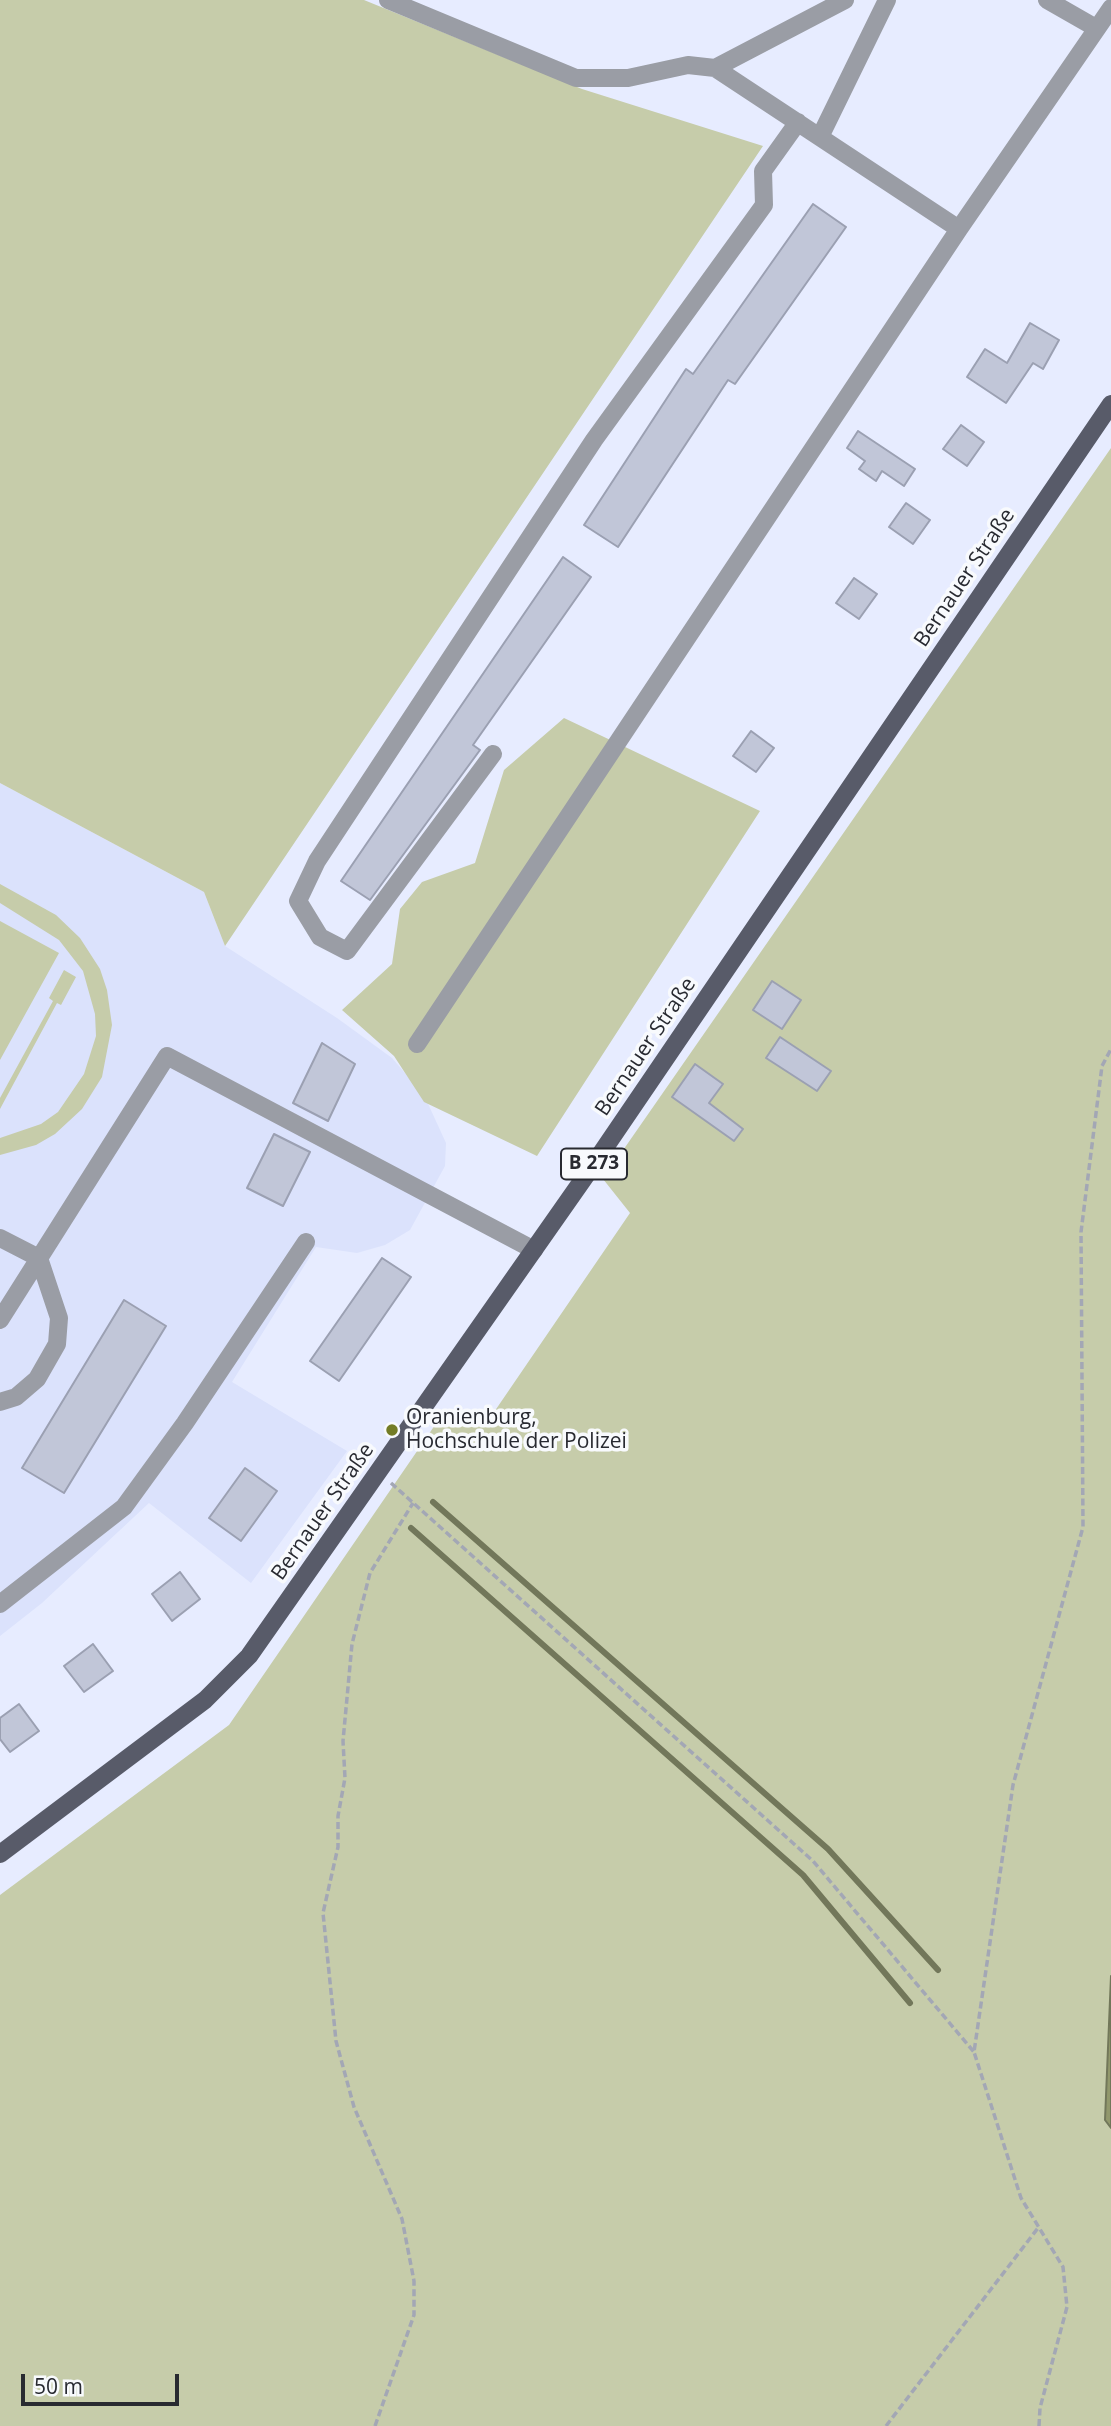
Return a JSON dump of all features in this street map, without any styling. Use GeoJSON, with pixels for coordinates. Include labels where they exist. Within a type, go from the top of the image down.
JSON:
{"type":"FeatureCollection","features":[{"type":"Feature","properties":{"kind":"main road","name":"Bernauer Straße"},"geometry":{"type":"LineString","coordinates":[[0,1854],[205,1700],[249,1656],[534,1250],[1111,404]]}},
{"type":"Feature","properties":{"kind":"lane"},"geometry":{"type":"LineString","coordinates":[[388,0],[576,78],[628,78],[688,65],[715,68],[959,229]]}},
{"type":"Feature","properties":{"kind":"lane"},"geometry":{"type":"LineString","coordinates":[[715,68],[845,0]]}},
{"type":"Feature","properties":{"kind":"lane"},"geometry":{"type":"LineString","coordinates":[[820,137],[887,0]]}},
{"type":"Feature","properties":{"kind":"lane"},"geometry":{"type":"LineString","coordinates":[[1047,0],[1096,28]]}},
{"type":"Feature","properties":{"kind":"lane"},"geometry":{"type":"LineString","coordinates":[[417,1044],[959,229],[1111,8]]}},
{"type":"Feature","properties":{"kind":"lane"},"geometry":{"type":"LineString","coordinates":[[493,754],[347,951],[320,937],[299,901],[317,861],[594,440],[764,205],[763,172],[798,122]]}},
{"type":"Feature","properties":{"kind":"lane"},"geometry":{"type":"LineString","coordinates":[[0,1320],[167,1056],[534,1250]]}},
{"type":"Feature","properties":{"kind":"lane"},"geometry":{"type":"LineString","coordinates":[[0,1238],[39,1258],[59,1318],[57,1344],[37,1379],[16,1397],[0,1402]]}},
{"type":"Feature","properties":{"kind":"lane"},"geometry":{"type":"LineString","coordinates":[[0,1604],[124,1507],[185,1423],[306,1242]]}},
{"type":"Feature","properties":{"kind":"path"},"geometry":{"type":"LineString","coordinates":[[974,2052],[1013,1785],[1083,1527],[1081,1233],[1102,1066],[1111,1049]]}},
{"type":"Feature","properties":{"kind":"path"},"geometry":{"type":"LineString","coordinates":[[379,1472],[813,1861],[974,2052],[1021,2198],[1063,2267],[1067,2307],[1040,2407],[1039,2426]]}},
{"type":"Feature","properties":{"kind":"path"},"geometry":{"type":"LineString","coordinates":[[374,2426],[414,2315],[414,2281],[402,2219],[354,2107],[336,2041],[323,1913],[338,1847],[338,1816],[345,1778],[343,1741],[352,1644],[370,1573],[413,1503]]}},
{"type":"Feature","properties":{"kind":"path"},"geometry":{"type":"LineString","coordinates":[[886,2426],[1039,2227]]}},
{"type":"Feature","properties":{"kind":"shaded area"},"geometry":{"type":"Polygon","coordinates":[[[0,0],[364,0],[582,89],[763,146],[225,946],[204,892],[0,783],[0,0]]]}},
{"type":"Feature","properties":{"kind":"shaded area"},"geometry":{"type":"Polygon","coordinates":[[[1111,448],[1111,1975],[1105,2120],[1111,2128],[1111,2426],[0,2426],[0,1895],[229,1725],[446,1409],[490,1418],[630,1213],[603,1179],[1111,448]]]}},
{"type":"Feature","properties":{"kind":"shaded area"},"geometry":{"type":"Polygon","coordinates":[[[564,718],[760,811],[537,1156],[424,1102],[394,1056],[342,1010],[392,964],[400,909],[422,882],[475,863],[504,770],[564,718]]]}},
{"type":"Feature","properties":{"kind":"shaded area"},"geometry":{"type":"Polygon","coordinates":[[[0,783],[204,892],[225,946],[337,1018],[392,1058],[424,1095],[446,1143],[445,1166],[410,1230],[385,1245],[357,1253],[316,1247],[232,1382],[347,1451],[251,1583],[149,1503],[42,1603],[0,1636],[0,783]]]}},
{"type":"Feature","properties":{"kind":"shaded area"},"geometry":{"type":"Polygon","coordinates":[[[0,884],[56,915],[80,938],[100,969],[107,990],[112,1025],[102,1077],[82,1109],[55,1134],[36,1145],[0,1155],[0,1138],[41,1124],[58,1112],[84,1074],[96,1036],[95,1014],[83,971],[59,940],[0,903],[0,884]]]}},
{"type":"Feature","properties":{"kind":"shaded area"},"geometry":{"type":"Polygon","coordinates":[[[0,921],[59,953],[0,1060],[0,921]]]}},
{"type":"Feature","properties":{"kind":"shaded area"},"geometry":{"type":"Polygon","coordinates":[[[64,970],[76,977],[61,1005],[57,1003],[0,1109],[0,1098],[53,1001],[49,998],[64,970]]]}},
{"type":"Feature","properties":{"kind":"shaded area"},"geometry":{"type":"Polygon","coordinates":[[[1111,1976],[1111,2128],[1105,2120],[1111,1976]]]}},
{"type":"Feature","properties":{"kind":"building"},"geometry":{"type":"Polygon","coordinates":[[[813,204],[846,227],[735,384],[728,380],[618,547],[584,525],[686,369],[693,374],[813,204]]]}},
{"type":"Feature","properties":{"kind":"building"},"geometry":{"type":"Polygon","coordinates":[[[1030,323],[1059,340],[1043,369],[1033,363],[1006,403],[967,377],[985,349],[1007,363],[1030,323]]]}},
{"type":"Feature","properties":{"kind":"building"},"geometry":{"type":"Polygon","coordinates":[[[961,425],[984,442],[967,466],[943,449],[961,425]]]}},
{"type":"Feature","properties":{"kind":"building"},"geometry":{"type":"Polygon","coordinates":[[[858,431],[915,469],[904,486],[882,471],[876,481],[859,469],[865,461],[847,448],[858,431]]]}},
{"type":"Feature","properties":{"kind":"building"},"geometry":{"type":"Polygon","coordinates":[[[906,503],[930,520],[913,544],[889,527],[906,503]]]}},
{"type":"Feature","properties":{"kind":"building"},"geometry":{"type":"Polygon","coordinates":[[[563,557],[591,577],[473,745],[480,750],[370,900],[341,881],[563,557]]]}},
{"type":"Feature","properties":{"kind":"building"},"geometry":{"type":"Polygon","coordinates":[[[854,578],[877,594],[859,619],[836,603],[854,578]]]}},
{"type":"Feature","properties":{"kind":"building"},"geometry":{"type":"Polygon","coordinates":[[[751,731],[774,748],[756,772],[733,756],[751,731]]]}},
{"type":"Feature","properties":{"kind":"building"},"geometry":{"type":"Polygon","coordinates":[[[772,981],[801,1000],[782,1029],[753,1010],[772,981]]]}},
{"type":"Feature","properties":{"kind":"building"},"geometry":{"type":"Polygon","coordinates":[[[780,1037],[831,1071],[817,1091],[766,1058],[780,1037]]]}},
{"type":"Feature","properties":{"kind":"building"},"geometry":{"type":"Polygon","coordinates":[[[322,1043],[355,1064],[328,1121],[293,1103],[322,1043]]]}},
{"type":"Feature","properties":{"kind":"building"},"geometry":{"type":"Polygon","coordinates":[[[695,1064],[723,1084],[709,1103],[743,1129],[734,1141],[672,1097],[695,1064]]]}},
{"type":"Feature","properties":{"kind":"building"},"geometry":{"type":"Polygon","coordinates":[[[274,1134],[310,1152],[283,1206],[247,1188],[274,1134]]]}},
{"type":"Feature","properties":{"kind":"building"},"geometry":{"type":"Polygon","coordinates":[[[382,1258],[411,1277],[339,1381],[310,1361],[382,1258]]]}},
{"type":"Feature","properties":{"kind":"building"},"geometry":{"type":"Polygon","coordinates":[[[124,1300],[166,1326],[64,1493],[22,1468],[124,1300]]]}},
{"type":"Feature","properties":{"kind":"building"},"geometry":{"type":"Polygon","coordinates":[[[245,1468],[277,1491],[241,1541],[209,1518],[245,1468]]]}},
{"type":"Feature","properties":{"kind":"building"},"geometry":{"type":"Polygon","coordinates":[[[180,1572],[200,1599],[172,1621],[152,1594],[180,1572]]]}},
{"type":"Feature","properties":{"kind":"building"},"geometry":{"type":"Polygon","coordinates":[[[93,1644],[113,1671],[84,1692],[64,1666],[93,1644]]]}},
{"type":"Feature","properties":{"kind":"building"},"geometry":{"type":"Polygon","coordinates":[[[19,1704],[39,1731],[10,1752],[0,1739],[0,1718],[19,1704]]]}},
{"type":"Feature","properties":{"kind":"waterway"},"geometry":{"type":"LineString","coordinates":[[433,1502],[828,1849],[938,1970]]}},
{"type":"Feature","properties":{"kind":"waterway"},"geometry":{"type":"LineString","coordinates":[[411,1528],[803,1875],[910,2003]]}},
{"type":"Feature","properties":{"kind":"place","name":"Oranienburg, Hochschule der Polizei"},"geometry":{"type":"Point","coordinates":[392,1430]}}]}
